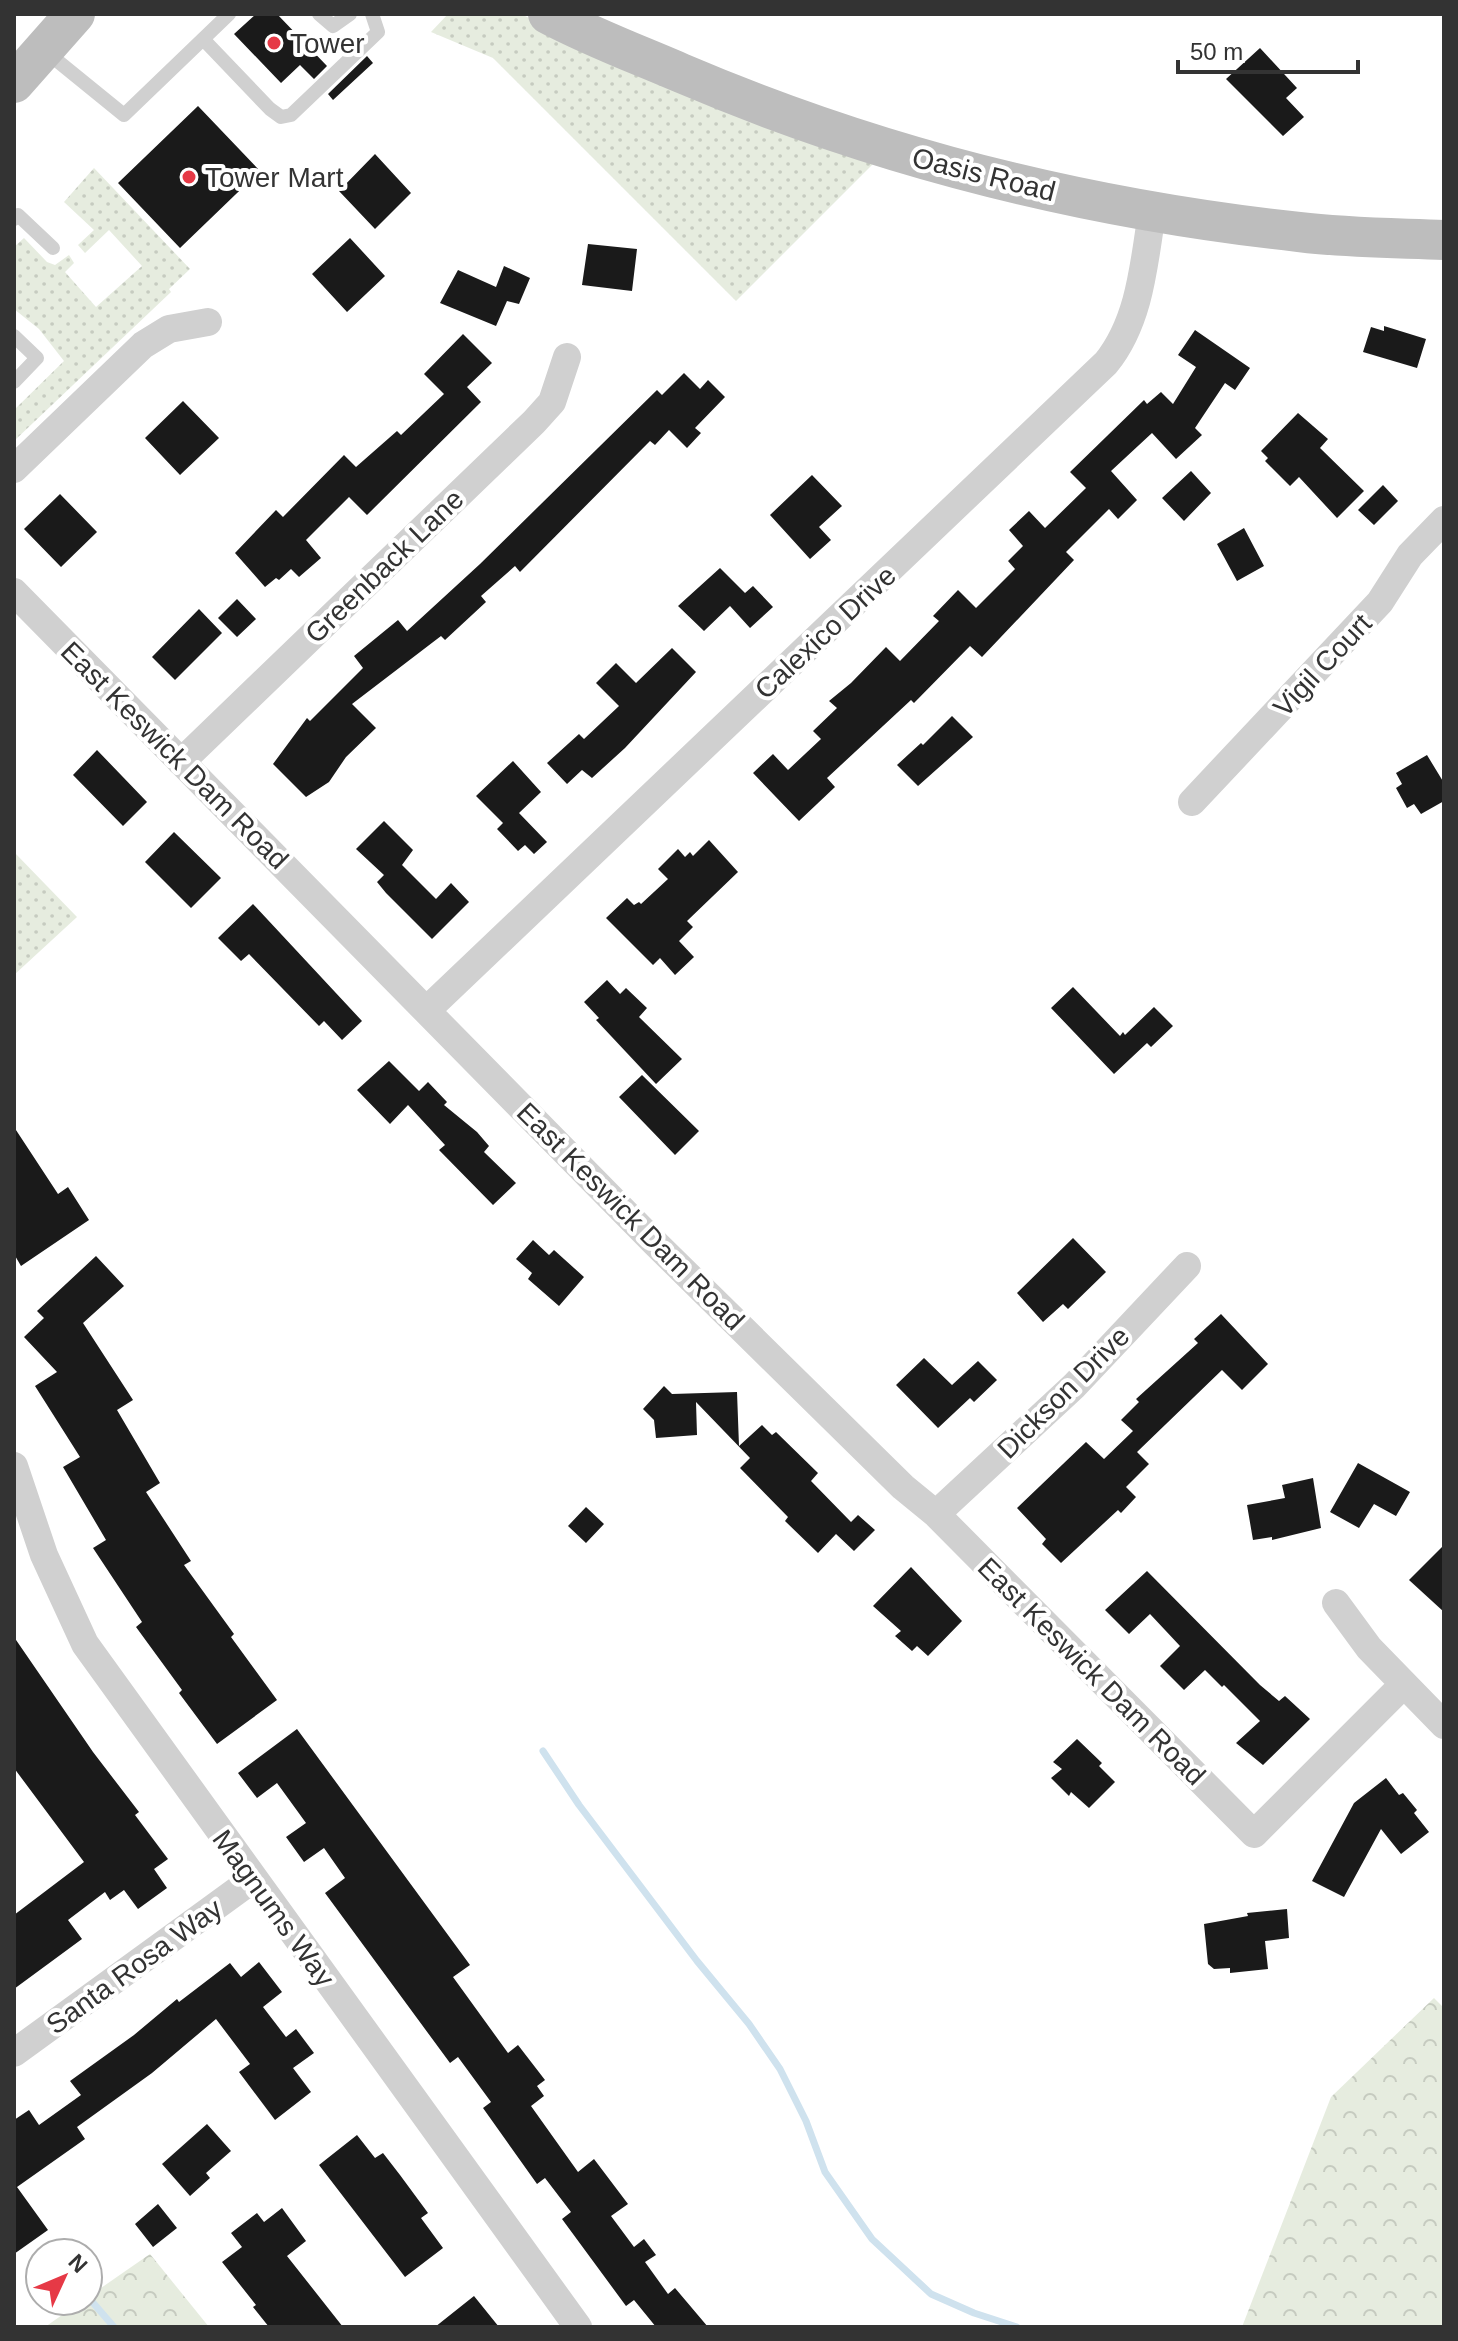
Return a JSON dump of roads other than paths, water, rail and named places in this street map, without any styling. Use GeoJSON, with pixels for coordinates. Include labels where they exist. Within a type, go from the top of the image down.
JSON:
{"type":"FeatureCollection","features":[{"type":"Feature","properties":{"kind":"main road"},"geometry":{"type":"LineString","coordinates":[[14,83],[75,14]]}},
{"type":"Feature","properties":{"kind":"main road","name":"Oasis Road"},"geometry":{"type":"LineString","coordinates":[[548,14],[733,95],[816,126],[972,173],[1152,212],[1301,233],[1444,240]]}},
{"type":"Feature","properties":{"kind":"street","name":"Calexico Drive"},"geometry":{"type":"LineString","coordinates":[[427,1010],[1106,363],[1131,322],[1152,212]]}},
{"type":"Feature","properties":{"kind":"street"},"geometry":{"type":"LineString","coordinates":[[14,469],[143,345],[169,329],[208,322]]}},
{"type":"Feature","properties":{"kind":"street","name":"Greenback Lane"},"geometry":{"type":"LineString","coordinates":[[181,762],[534,422],[552,402],[567,357]]}},
{"type":"Feature","properties":{"kind":"street","name":"Vigil Court"},"geometry":{"type":"LineString","coordinates":[[1192,802],[1380,602],[1410,555],[1444,520]]}},
{"type":"Feature","properties":{"kind":"street","name":"East Keswick Dam Road"},"geometry":{"type":"LineString","coordinates":[[14,592],[677,1265],[903,1487],[936,1514],[1254,1834],[1404,1684]]}},
{"type":"Feature","properties":{"kind":"street","name":"Dickson Drive"},"geometry":{"type":"LineString","coordinates":[[936,1514],[1074,1386],[1187,1266]]}},
{"type":"Feature","properties":{"kind":"street","name":"Magnums Way"},"geometry":{"type":"LineString","coordinates":[[14,1466],[44,1555],[85,1644],[578,2327]]}},
{"type":"Feature","properties":{"kind":"street"},"geometry":{"type":"LineString","coordinates":[[1336,1603],[1369,1648],[1444,1725]]}},
{"type":"Feature","properties":{"kind":"street","name":"Santa Rosa Way"},"geometry":{"type":"LineString","coordinates":[[14,2053],[253,1879]]}},
{"type":"Feature","properties":{"kind":"lane"},"geometry":{"type":"LineString","coordinates":[[44,49],[124,115],[229,14]]}},
{"type":"Feature","properties":{"kind":"lane"},"geometry":{"type":"LineString","coordinates":[[319,14],[333,26],[350,14]]}},
{"type":"Feature","properties":{"kind":"lane"},"geometry":{"type":"LineString","coordinates":[[203,39],[281,117],[291,115],[378,32],[372,14]]}},
{"type":"Feature","properties":{"kind":"lane"},"geometry":{"type":"LineString","coordinates":[[15,215],[53,248]]}},
{"type":"Feature","properties":{"kind":"lane"},"geometry":{"type":"LineString","coordinates":[[14,336],[37,358],[14,382]]}},
{"type":"Feature","properties":{"kind":"waterway"},"geometry":{"type":"LineString","coordinates":[[543,1751],[579,1805],[697,1961],[749,2024],[780,2069],[806,2121],[825,2172],[872,2239],[931,2294],[1017,2327]]}},
{"type":"Feature","properties":{"kind":"waterway"},"geometry":{"type":"LineString","coordinates":[[104,2315],[114,2327]]}},
{"type":"Feature","properties":{"kind":"place","name":"Tower"},"geometry":{"type":"Point","coordinates":[274,43]}},
{"type":"Feature","properties":{"kind":"place","name":"Tower Mart"},"geometry":{"type":"Point","coordinates":[189,177]}}]}
